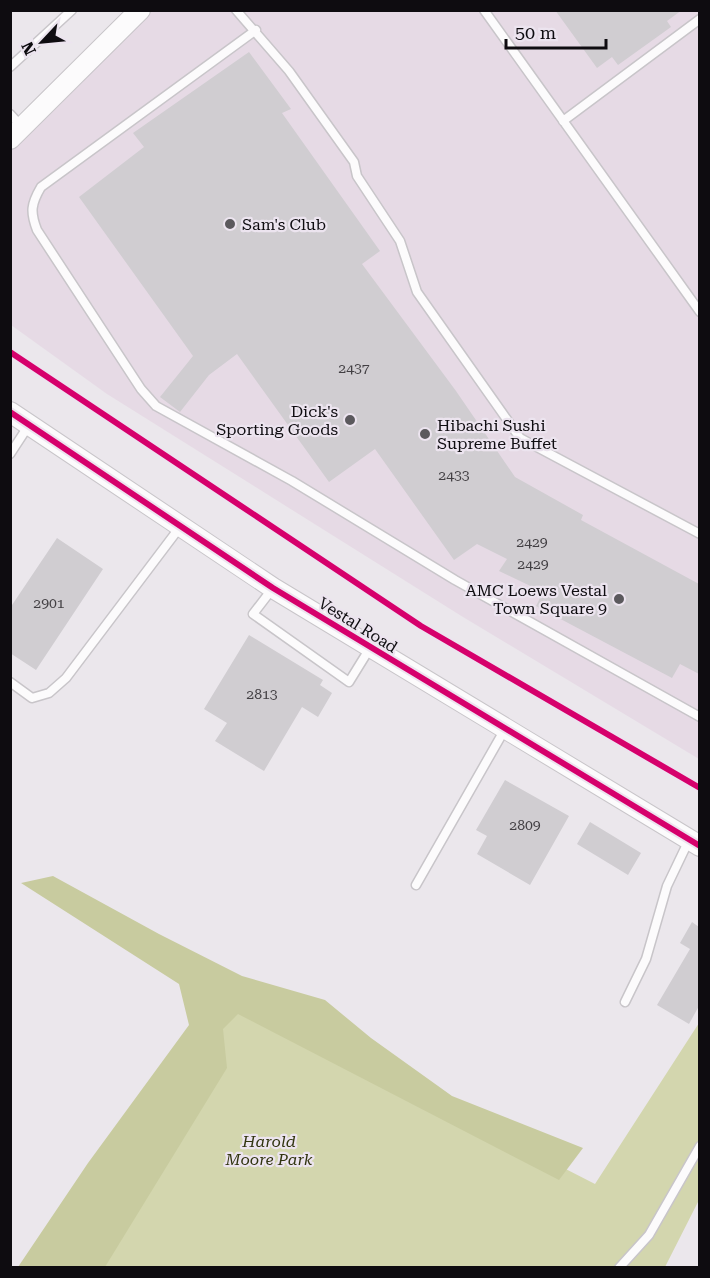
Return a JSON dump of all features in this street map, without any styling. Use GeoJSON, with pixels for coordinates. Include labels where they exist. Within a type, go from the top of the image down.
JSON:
{"type":"FeatureCollection","features":[{"type":"Feature","properties":{"kind":"street"},"geometry":{"type":"LineString","coordinates":[[15,127],[140,10]]}},
{"type":"Feature","properties":{"kind":"street","name":"Vestal Road"},"geometry":{"type":"LineString","coordinates":[[10,412],[273,588],[694,843]]}},
{"type":"Feature","properties":{"kind":"lane"},"geometry":{"type":"LineString","coordinates":[[10,67],[72,10]]}},
{"type":"Feature","properties":{"kind":"lane"},"geometry":{"type":"LineString","coordinates":[[236,10],[256,30],[289,71],[354,162],[357,176],[400,242],[417,292],[519,438],[699,534]]}},
{"type":"Feature","properties":{"kind":"lane"},"geometry":{"type":"LineString","coordinates":[[487,12],[699,312]]}},
{"type":"Feature","properties":{"kind":"lane"},"geometry":{"type":"LineString","coordinates":[[563,121],[699,19]]}},
{"type":"Feature","properties":{"kind":"lane"},"geometry":{"type":"LineString","coordinates":[[256,30],[41,187],[32,202],[31,216],[37,230],[141,389],[156,406],[292,481],[455,580],[699,717]]}},
{"type":"Feature","properties":{"kind":"lane"},"geometry":{"type":"LineString","coordinates":[[10,454],[29,425]]}},
{"type":"Feature","properties":{"kind":"lane"},"geometry":{"type":"LineString","coordinates":[[10,682],[32,698],[49,693],[57,686],[180,527]]}},
{"type":"Feature","properties":{"kind":"lane"},"geometry":{"type":"LineString","coordinates":[[273,588],[253,614],[348,682],[370,648]]}},
{"type":"Feature","properties":{"kind":"lane"},"geometry":{"type":"LineString","coordinates":[[416,885],[505,729]]}},
{"type":"Feature","properties":{"kind":"lane"},"geometry":{"type":"LineString","coordinates":[[626,1002],[645,959],[667,886],[694,843]]}},
{"type":"Feature","properties":{"kind":"lane"},"geometry":{"type":"LineString","coordinates":[[619,1268],[649,1235],[699,1146]]}},
{"type":"Feature","properties":{"kind":"shaded area"},"geometry":{"type":"Polygon","coordinates":[[[140,11],[699,11],[699,759],[463,617],[107,394],[11,325],[11,139],[140,11]]]}},
{"type":"Feature","properties":{"kind":"green space"},"geometry":{"type":"Polygon","coordinates":[[[53,876],[242,976],[325,1000],[371,1038],[452,1096],[583,1148],[559,1180],[238,1014],[223,1029],[227,1068],[105,1267],[18,1267],[88,1163],[189,1025],[179,984],[21,883],[53,876]]]}},
{"type":"Feature","properties":{"kind":"green space","name":"Harold Moore Park"},"geometry":{"type":"Polygon","coordinates":[[[217,991],[595,1184],[699,1023],[699,1200],[665,1267],[76,1268],[217,991]]]}},
{"type":"Feature","properties":{"kind":"building"},"geometry":{"type":"Polygon","coordinates":[[[555,10],[682,10],[667,21],[671,27],[618,65],[612,57],[597,68],[555,10]]]}},
{"type":"Feature","properties":{"kind":"building"},"geometry":{"type":"Polygon","coordinates":[[[249,52],[291,109],[282,113],[380,251],[362,264],[456,391],[515,477],[583,515],[581,520],[699,584],[699,674],[680,664],[672,678],[536,606],[543,592],[499,571],[507,559],[477,544],[454,560],[375,449],[329,482],[237,354],[209,375],[180,412],[160,397],[193,356],[79,197],[144,147],[133,133],[249,52]]]}},
{"type":"Feature","properties":{"kind":"building"},"geometry":{"type":"Polygon","coordinates":[[[57,538],[103,569],[36,670],[10,653],[10,608],[57,538]]]}},
{"type":"Feature","properties":{"kind":"building"},"geometry":{"type":"Polygon","coordinates":[[[249,635],[323,680],[320,685],[332,693],[318,717],[302,707],[264,771],[215,741],[227,723],[204,709],[249,635]]]}},
{"type":"Feature","properties":{"kind":"building"},"geometry":{"type":"Polygon","coordinates":[[[505,780],[569,816],[530,885],[477,854],[487,836],[476,830],[505,780]]]}},
{"type":"Feature","properties":{"kind":"building"},"geometry":{"type":"Polygon","coordinates":[[[590,822],[641,853],[628,875],[577,844],[590,822]]]}},
{"type":"Feature","properties":{"kind":"building"},"geometry":{"type":"Polygon","coordinates":[[[692,922],[699,927],[699,1006],[689,1024],[657,1005],[690,949],[680,943],[692,922]]]}},
{"type":"Feature","properties":{"kind":"cycle path"},"geometry":{"type":"LineString","coordinates":[[10,352],[421,626],[700,788]]}},
{"type":"Feature","properties":{"kind":"cycle path"},"geometry":{"type":"LineString","coordinates":[[10,412],[273,588],[700,846]]}},
{"type":"Feature","properties":{"kind":"place","name":"Sam's Club"},"geometry":{"type":"Point","coordinates":[230,224]}},
{"type":"Feature","properties":{"kind":"place","name":"Dick's Sporting Goods"},"geometry":{"type":"Point","coordinates":[350,420]}},
{"type":"Feature","properties":{"kind":"place","name":"Hibachi Sushi Supreme Buffet"},"geometry":{"type":"Point","coordinates":[425,434]}},
{"type":"Feature","properties":{"kind":"place","name":"AMC Loews Vestal Town Square 9"},"geometry":{"type":"Point","coordinates":[619,599]}}]}
